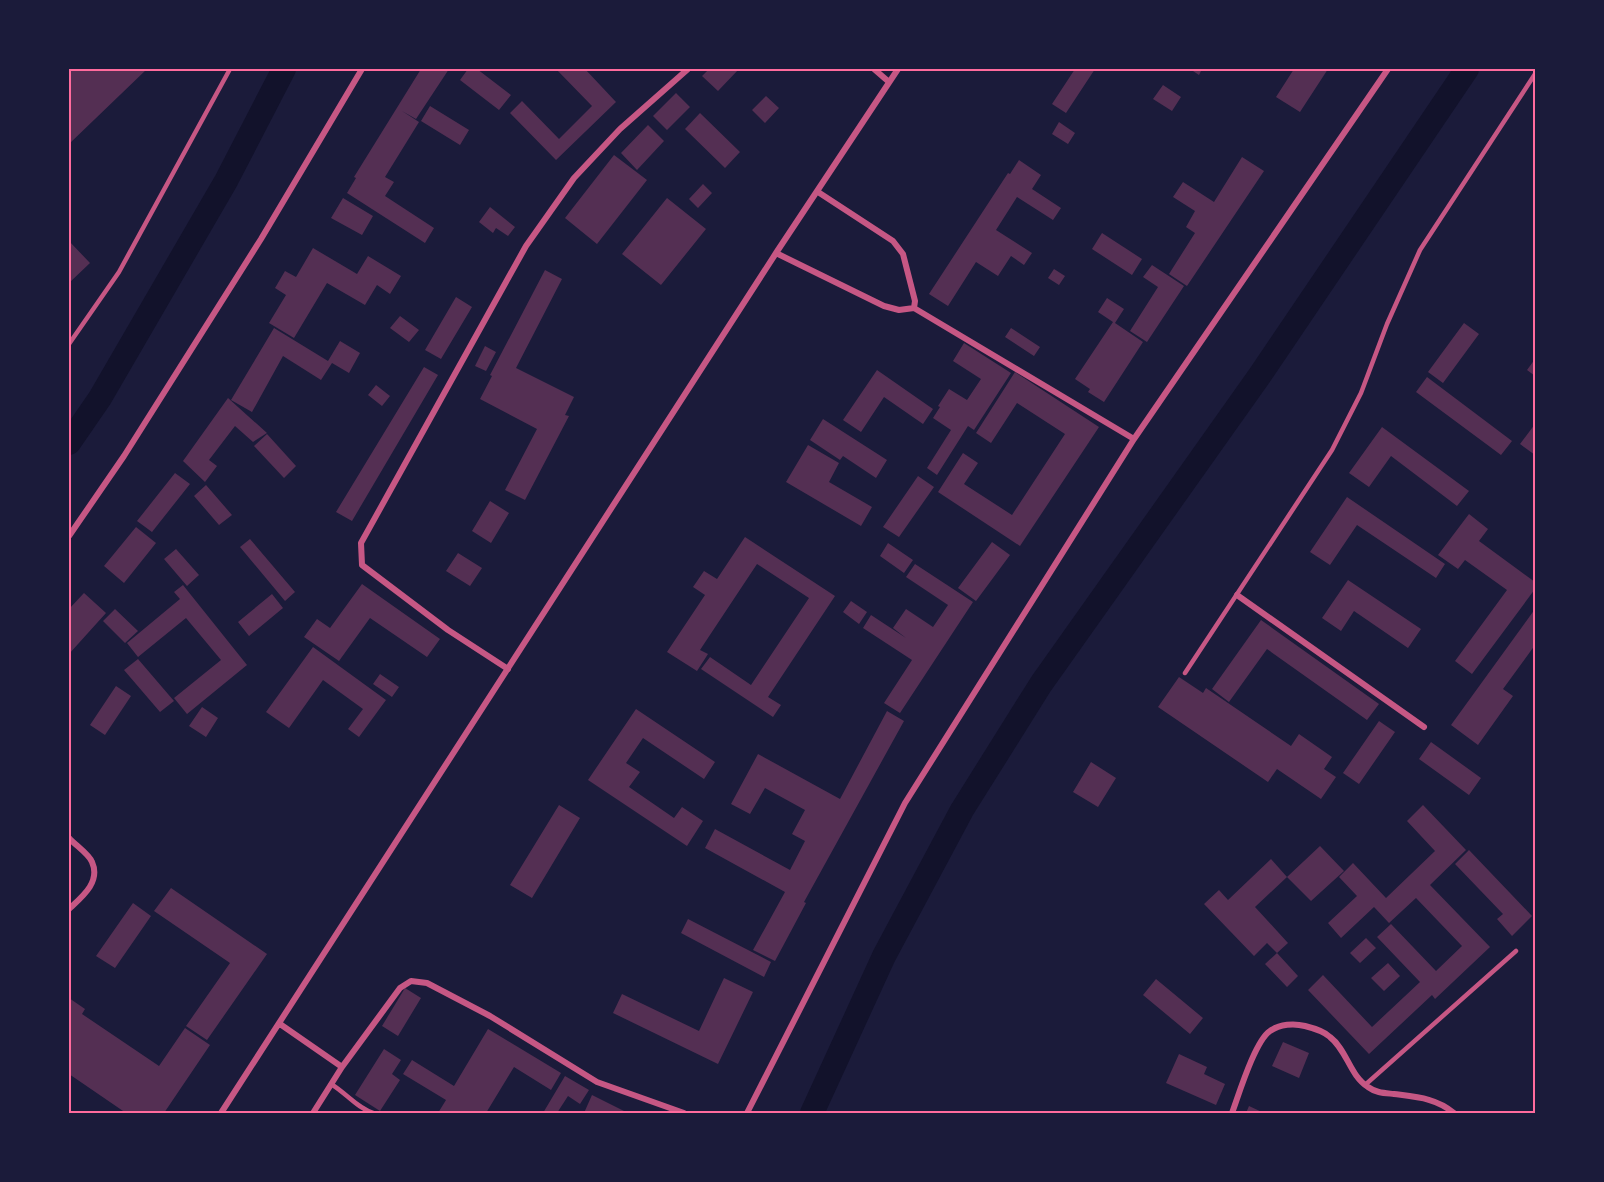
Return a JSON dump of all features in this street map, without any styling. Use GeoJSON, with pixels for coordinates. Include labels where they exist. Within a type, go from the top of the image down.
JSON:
{"type":"FeatureCollection","features":[{"type":"Feature","properties":{"kind":"street"},"geometry":{"type":"LineString","coordinates":[[69,536],[124,456],[255,249],[362,69]]}},
{"type":"Feature","properties":{"kind":"street"},"geometry":{"type":"LineString","coordinates":[[508,669],[448,630],[362,565],[361,543],[526,246],[574,178],[620,129],[688,69]]}},
{"type":"Feature","properties":{"kind":"street"},"geometry":{"type":"LineString","coordinates":[[874,69],[889,82]]}},
{"type":"Feature","properties":{"kind":"street"},"geometry":{"type":"LineString","coordinates":[[222,1113],[776,253],[898,69]]}},
{"type":"Feature","properties":{"kind":"street"},"geometry":{"type":"LineString","coordinates":[[747,1113],[905,803],[1134,439],[1386,70]]}},
{"type":"Feature","properties":{"kind":"street"},"geometry":{"type":"LineString","coordinates":[[818,192],[893,241],[903,255],[915,301],[914,308]]}},
{"type":"Feature","properties":{"kind":"street"},"geometry":{"type":"LineString","coordinates":[[776,253],[884,306],[898,310],[914,308],[1134,439]]}},
{"type":"Feature","properties":{"kind":"street"},"geometry":{"type":"LineString","coordinates":[[1237,595],[1424,727]]}},
{"type":"Feature","properties":{"kind":"street"},"geometry":{"type":"LineString","coordinates":[[69,838],[92,860],[94,878],[85,895],[69,909]]}},
{"type":"Feature","properties":{"kind":"street"},"geometry":{"type":"LineString","coordinates":[[313,1113],[342,1067],[400,988],[411,981],[427,983],[490,1016],[597,1082],[684,1113]]}},
{"type":"Feature","properties":{"kind":"street"},"geometry":{"type":"LineString","coordinates":[[279,1024],[342,1067]]}},
{"type":"Feature","properties":{"kind":"street"},"geometry":{"type":"LineString","coordinates":[[1232,1113],[1255,1054],[1268,1032],[1282,1025],[1299,1024],[1331,1037],[1348,1059],[1359,1080],[1377,1092],[1421,1097],[1438,1102],[1454,1113]]}},
{"type":"Feature","properties":{"kind":"lane"},"geometry":{"type":"LineString","coordinates":[[69,344],[119,272],[230,69]]}},
{"type":"Feature","properties":{"kind":"lane"},"geometry":{"type":"LineString","coordinates":[[1185,673],[1332,450],[1361,393],[1387,324],[1420,250],[1535,74]]}},
{"type":"Feature","properties":{"kind":"lane"},"geometry":{"type":"LineString","coordinates":[[1365,1085],[1516,951]]}},
{"type":"Feature","properties":{"kind":"lane"},"geometry":{"type":"LineString","coordinates":[[331,1084],[346,1093],[362,1109],[373,1113]]}},
{"type":"Feature","properties":{"kind":"building"},"geometry":{"type":"Polygon","coordinates":[[[69,69],[147,69],[69,144],[69,69]]]}},
{"type":"Feature","properties":{"kind":"building"},"geometry":{"type":"Polygon","coordinates":[[[421,69],[449,69],[416,119],[402,111],[419,122],[385,177],[394,182],[385,196],[434,228],[425,243],[347,193],[356,178],[354,177],[421,69]]]}},
{"type":"Feature","properties":{"kind":"building"},"geometry":{"type":"Polygon","coordinates":[[[468,69],[477,69],[511,95],[499,110],[460,80],[468,69]]]}},
{"type":"Feature","properties":{"kind":"building"},"geometry":{"type":"Polygon","coordinates":[[[556,69],[585,69],[616,102],[556,160],[510,113],[522,101],[559,139],[592,106],[556,69]]]}},
{"type":"Feature","properties":{"kind":"building"},"geometry":{"type":"Polygon","coordinates":[[[709,69],[739,69],[718,91],[702,76],[709,69]]]}},
{"type":"Feature","properties":{"kind":"building"},"geometry":{"type":"Polygon","coordinates":[[[1075,69],[1095,69],[1066,113],[1052,104],[1075,69]]]}},
{"type":"Feature","properties":{"kind":"building"},"geometry":{"type":"Polygon","coordinates":[[[1190,69],[1202,69],[1199,75],[1190,69]]]}},
{"type":"Feature","properties":{"kind":"building"},"geometry":{"type":"Polygon","coordinates":[[[1294,69],[1328,69],[1300,112],[1276,97],[1294,69]]]}},
{"type":"Feature","properties":{"kind":"building"},"geometry":{"type":"Polygon","coordinates":[[[1163,85],[1181,97],[1172,111],[1153,99],[1163,85]]]}},
{"type":"Feature","properties":{"kind":"building"},"geometry":{"type":"Polygon","coordinates":[[[676,93],[690,107],[667,130],[653,116],[676,93]]]}},
{"type":"Feature","properties":{"kind":"building"},"geometry":{"type":"Polygon","coordinates":[[[766,96],[779,108],[765,123],[752,110],[766,96]]]}},
{"type":"Feature","properties":{"kind":"building"},"geometry":{"type":"Polygon","coordinates":[[[430,106],[469,130],[460,145],[421,121],[430,106]]]}},
{"type":"Feature","properties":{"kind":"building"},"geometry":{"type":"Polygon","coordinates":[[[700,113],[740,152],[725,168],[685,129],[700,113]]]}},
{"type":"Feature","properties":{"kind":"building"},"geometry":{"type":"Polygon","coordinates":[[[1059,122],[1075,133],[1068,144],[1052,134],[1059,122]]]}},
{"type":"Feature","properties":{"kind":"building"},"geometry":{"type":"Polygon","coordinates":[[[648,125],[664,141],[637,170],[621,153],[648,125]]]}},
{"type":"Feature","properties":{"kind":"building"},"geometry":{"type":"Polygon","coordinates":[[[614,155],[647,180],[597,244],[565,218],[614,155]]]}},
{"type":"Feature","properties":{"kind":"building"},"geometry":{"type":"Polygon","coordinates":[[[1242,157],[1264,171],[1187,286],[1169,274],[1195,233],[1186,227],[1195,211],[1173,197],[1183,182],[1214,202],[1242,157]]]}},
{"type":"Feature","properties":{"kind":"building"},"geometry":{"type":"Polygon","coordinates":[[[1019,160],[1041,175],[1032,189],[1061,208],[1053,220],[1017,197],[996,230],[1032,253],[1024,265],[1011,256],[998,276],[976,262],[948,306],[929,294],[1008,173],[1010,174],[1019,160]]]}},
{"type":"Feature","properties":{"kind":"building"},"geometry":{"type":"Polygon","coordinates":[[[703,184],[712,193],[698,208],[689,199],[703,184]]]}},
{"type":"Feature","properties":{"kind":"building"},"geometry":{"type":"Polygon","coordinates":[[[343,198],[373,216],[362,235],[331,218],[343,198]]]}},
{"type":"Feature","properties":{"kind":"building"},"geometry":{"type":"Polygon","coordinates":[[[667,198],[706,229],[661,285],[622,254],[667,198]]]}},
{"type":"Feature","properties":{"kind":"building"},"geometry":{"type":"Polygon","coordinates":[[[490,207],[515,227],[508,236],[496,228],[493,233],[479,222],[490,207]]]}},
{"type":"Feature","properties":{"kind":"building"},"geometry":{"type":"Polygon","coordinates":[[[1102,233],[1142,259],[1132,275],[1092,249],[1102,233]]]}},
{"type":"Feature","properties":{"kind":"building"},"geometry":{"type":"Polygon","coordinates":[[[69,241],[90,263],[69,283],[69,241]]]}},
{"type":"Feature","properties":{"kind":"building"},"geometry":{"type":"Polygon","coordinates":[[[313,248],[357,274],[368,256],[401,276],[390,294],[377,285],[365,305],[327,283],[294,338],[269,323],[286,295],[275,288],[285,271],[296,277],[313,248]]]}},
{"type":"Feature","properties":{"kind":"building"},"geometry":{"type":"Polygon","coordinates":[[[1152,265],[1184,286],[1147,342],[1130,331],[1158,287],[1143,277],[1152,265]]]}},
{"type":"Feature","properties":{"kind":"building"},"geometry":{"type":"Polygon","coordinates":[[[1054,269],[1065,276],[1059,285],[1048,278],[1054,269]]]}},
{"type":"Feature","properties":{"kind":"building"},"geometry":{"type":"Polygon","coordinates":[[[545,270],[562,279],[516,368],[574,397],[565,415],[569,416],[525,500],[505,490],[537,429],[480,399],[492,376],[490,375],[545,270]]]}},
{"type":"Feature","properties":{"kind":"building"},"geometry":{"type":"Polygon","coordinates":[[[456,297],[472,307],[441,359],[425,350],[456,297]]]}},
{"type":"Feature","properties":{"kind":"building"},"geometry":{"type":"Polygon","coordinates":[[[1107,298],[1124,309],[1115,323],[1143,342],[1104,402],[1088,392],[1090,389],[1075,379],[1113,322],[1098,312],[1107,298]]]}},
{"type":"Feature","properties":{"kind":"building"},"geometry":{"type":"Polygon","coordinates":[[[400,316],[419,330],[409,342],[390,328],[400,316]]]}},
{"type":"Feature","properties":{"kind":"building"},"geometry":{"type":"Polygon","coordinates":[[[1464,323],[1479,334],[1443,383],[1428,372],[1464,323]]]}},
{"type":"Feature","properties":{"kind":"building"},"geometry":{"type":"Polygon","coordinates":[[[274,328],[328,361],[340,341],[360,353],[349,373],[332,363],[321,380],[283,356],[252,412],[231,400],[274,328]]]}},
{"type":"Feature","properties":{"kind":"building"},"geometry":{"type":"Polygon","coordinates":[[[1011,328],[1040,347],[1034,356],[1005,337],[1011,328]]]}},
{"type":"Feature","properties":{"kind":"building"},"geometry":{"type":"Polygon","coordinates":[[[964,343],[1011,373],[974,430],[968,426],[937,475],[927,468],[951,430],[933,418],[940,407],[938,406],[949,389],[967,400],[981,379],[953,361],[964,343]]]}},
{"type":"Feature","properties":{"kind":"building"},"geometry":{"type":"Polygon","coordinates":[[[485,346],[496,352],[486,371],[475,366],[485,346]]]}},
{"type":"Feature","properties":{"kind":"building"},"geometry":{"type":"Polygon","coordinates":[[[1535,359],[1535,376],[1527,370],[1535,359]]]}},
{"type":"Feature","properties":{"kind":"building"},"geometry":{"type":"Polygon","coordinates":[[[424,367],[438,375],[352,521],[336,512],[424,367]]]}},
{"type":"Feature","properties":{"kind":"building"},"geometry":{"type":"Polygon","coordinates":[[[877,370],[933,409],[923,424],[884,397],[861,432],[843,420],[877,370]]]}},
{"type":"Feature","properties":{"kind":"building"},"geometry":{"type":"Polygon","coordinates":[[[1015,372],[1099,427],[1020,546],[938,492],[963,453],[978,463],[964,484],[1012,515],[1065,434],[1017,403],[991,443],[976,433],[1015,372]]]}},
{"type":"Feature","properties":{"kind":"building"},"geometry":{"type":"Polygon","coordinates":[[[1427,377],[1512,441],[1501,455],[1416,392],[1427,377]]]}},
{"type":"Feature","properties":{"kind":"building"},"geometry":{"type":"Polygon","coordinates":[[[376,385],[390,396],[382,406],[368,395],[376,385]]]}},
{"type":"Feature","properties":{"kind":"building"},"geometry":{"type":"Polygon","coordinates":[[[228,398],[267,433],[253,442],[235,426],[209,460],[217,466],[205,482],[183,461],[228,398]]]}},
{"type":"Feature","properties":{"kind":"building"},"geometry":{"type":"Polygon","coordinates":[[[823,419],[887,460],[876,478],[843,456],[840,460],[810,440],[823,419]]]}},
{"type":"Feature","properties":{"kind":"building"},"geometry":{"type":"Polygon","coordinates":[[[1535,424],[1535,455],[1520,444],[1535,424]]]}},
{"type":"Feature","properties":{"kind":"building"},"geometry":{"type":"Polygon","coordinates":[[[1382,427],[1469,491],[1457,506],[1391,456],[1369,487],[1349,473],[1382,427]]]}},
{"type":"Feature","properties":{"kind":"building"},"geometry":{"type":"Polygon","coordinates":[[[267,434],[296,466],[284,478],[254,446],[267,434]]]}},
{"type":"Feature","properties":{"kind":"building"},"geometry":{"type":"Polygon","coordinates":[[[808,445],[839,463],[829,482],[872,507],[861,526],[786,482],[808,445]]]}},
{"type":"Feature","properties":{"kind":"building"},"geometry":{"type":"Polygon","coordinates":[[[175,473],[190,484],[152,532],[137,521],[175,473]]]}},
{"type":"Feature","properties":{"kind":"building"},"geometry":{"type":"Polygon","coordinates":[[[918,476],[934,487],[899,537],[883,527],[918,476]]]}},
{"type":"Feature","properties":{"kind":"building"},"geometry":{"type":"Polygon","coordinates":[[[206,485],[232,515],[219,525],[194,496],[206,485]]]}},
{"type":"Feature","properties":{"kind":"building"},"geometry":{"type":"Polygon","coordinates":[[[1347,497],[1445,564],[1436,578],[1357,525],[1330,565],[1310,552],[1347,497]]]}},
{"type":"Feature","properties":{"kind":"building"},"geometry":{"type":"Polygon","coordinates":[[[490,501],[509,513],[491,543],[472,531],[490,501]]]}},
{"type":"Feature","properties":{"kind":"building"},"geometry":{"type":"Polygon","coordinates":[[[1469,514],[1488,529],[1479,541],[1535,582],[1535,589],[1472,674],[1455,661],[1507,590],[1465,560],[1458,569],[1438,555],[1469,514]]]}},
{"type":"Feature","properties":{"kind":"building"},"geometry":{"type":"Polygon","coordinates":[[[136,527],[156,543],[124,583],[104,566],[136,527]]]}},
{"type":"Feature","properties":{"kind":"building"},"geometry":{"type":"Polygon","coordinates":[[[745,537],[835,596],[768,697],[781,705],[773,717],[701,669],[710,657],[751,685],[809,598],[757,564],[700,650],[708,654],[697,671],[667,652],[705,595],[693,587],[704,571],[717,579],[745,537]]]}},
{"type":"Feature","properties":{"kind":"building"},"geometry":{"type":"Polygon","coordinates":[[[250,539],[295,592],[285,601],[240,547],[250,539]]]}},
{"type":"Feature","properties":{"kind":"building"},"geometry":{"type":"Polygon","coordinates":[[[992,542],[1010,555],[976,601],[958,588],[992,542]]]}},
{"type":"Feature","properties":{"kind":"building"},"geometry":{"type":"Polygon","coordinates":[[[888,543],[913,560],[904,573],[880,556],[888,543]]]}},
{"type":"Feature","properties":{"kind":"building"},"geometry":{"type":"Polygon","coordinates":[[[176,549],[199,575],[187,586],[164,559],[176,549]]]}},
{"type":"Feature","properties":{"kind":"building"},"geometry":{"type":"Polygon","coordinates":[[[458,553],[482,568],[470,586],[446,571],[458,553]]]}},
{"type":"Feature","properties":{"kind":"building"},"geometry":{"type":"Polygon","coordinates":[[[915,564],[973,602],[900,713],[884,703],[912,660],[863,628],[871,615],[906,638],[893,628],[906,609],[933,627],[948,605],[906,577],[915,564]]]}},
{"type":"Feature","properties":{"kind":"building"},"geometry":{"type":"Polygon","coordinates":[[[1348,580],[1421,629],[1408,648],[1354,611],[1341,631],[1322,618],[1348,580]]]}},
{"type":"Feature","properties":{"kind":"building"},"geometry":{"type":"Polygon","coordinates":[[[362,584],[440,639],[427,657],[370,618],[339,661],[304,637],[317,619],[330,628],[362,584]]]}},
{"type":"Feature","properties":{"kind":"building"},"geometry":{"type":"Polygon","coordinates":[[[183,585],[247,665],[187,714],[174,698],[221,660],[186,618],[138,657],[127,643],[180,599],[174,592],[183,585]]]}},
{"type":"Feature","properties":{"kind":"building"},"geometry":{"type":"Polygon","coordinates":[[[84,593],[106,613],[69,654],[69,609],[84,593]]]}},
{"type":"Feature","properties":{"kind":"building"},"geometry":{"type":"Polygon","coordinates":[[[272,594],[283,608],[249,636],[238,622],[272,594]]]}},
{"type":"Feature","properties":{"kind":"building"},"geometry":{"type":"Polygon","coordinates":[[[851,601],[867,612],[859,624],[843,612],[851,601]]]}},
{"type":"Feature","properties":{"kind":"building"},"geometry":{"type":"Polygon","coordinates":[[[115,609],[138,631],[125,643],[103,621],[115,609]]]}},
{"type":"Feature","properties":{"kind":"building"},"geometry":{"type":"Polygon","coordinates":[[[1535,609],[1535,645],[1503,689],[1513,696],[1478,745],[1451,725],[1535,609]]]}},
{"type":"Feature","properties":{"kind":"building"},"geometry":{"type":"Polygon","coordinates":[[[1261,620],[1379,704],[1367,720],[1267,649],[1229,702],[1212,689],[1261,620]]]}},
{"type":"Feature","properties":{"kind":"building"},"geometry":{"type":"Polygon","coordinates":[[[313,647],[386,700],[359,737],[348,729],[363,709],[323,680],[289,728],[266,712],[313,647]]]}},
{"type":"Feature","properties":{"kind":"building"},"geometry":{"type":"Polygon","coordinates":[[[138,659],[174,701],[160,712],[124,670],[138,659]]]}},
{"type":"Feature","properties":{"kind":"building"},"geometry":{"type":"Polygon","coordinates":[[[380,674],[399,687],[392,697],[373,684],[380,674]]]}},
{"type":"Feature","properties":{"kind":"building"},"geometry":{"type":"Polygon","coordinates":[[[1179,677],[1203,693],[1206,688],[1291,746],[1299,734],[1332,757],[1324,769],[1336,777],[1321,799],[1277,769],[1268,782],[1158,707],[1179,677]]]}},
{"type":"Feature","properties":{"kind":"building"},"geometry":{"type":"Polygon","coordinates":[[[116,686],[131,696],[105,735],[90,725],[116,686]]]}},
{"type":"Feature","properties":{"kind":"building"},"geometry":{"type":"Polygon","coordinates":[[[202,707],[218,718],[206,737],[189,726],[202,707]]]}},
{"type":"Feature","properties":{"kind":"building"},"geometry":{"type":"Polygon","coordinates":[[[636,709],[715,762],[704,779],[643,738],[626,763],[640,772],[629,787],[674,818],[682,807],[703,821],[687,846],[588,780],[636,709]]]}},
{"type":"Feature","properties":{"kind":"building"},"geometry":{"type":"Polygon","coordinates":[[[887,711],[904,721],[804,902],[806,903],[775,961],[753,950],[785,892],[705,848],[715,829],[790,870],[805,841],[792,834],[805,810],[765,788],[750,814],[731,804],[758,754],[840,799],[887,711]]]}},
{"type":"Feature","properties":{"kind":"building"},"geometry":{"type":"Polygon","coordinates":[[[1379,721],[1395,732],[1359,784],[1343,773],[1379,721]]]}},
{"type":"Feature","properties":{"kind":"building"},"geometry":{"type":"Polygon","coordinates":[[[1431,742],[1481,778],[1469,795],[1419,759],[1431,742]]]}},
{"type":"Feature","properties":{"kind":"building"},"geometry":{"type":"Polygon","coordinates":[[[1091,762],[1116,778],[1098,807],[1073,792],[1091,762]]]}},
{"type":"Feature","properties":{"kind":"building"},"geometry":{"type":"Polygon","coordinates":[[[559,805],[580,818],[532,898],[510,885],[559,805]]]}},
{"type":"Feature","properties":{"kind":"building"},"geometry":{"type":"Polygon","coordinates":[[[1423,805],[1466,850],[1430,885],[1490,947],[1435,999],[1432,995],[1369,1054],[1308,990],[1323,975],[1372,1027],[1420,982],[1377,937],[1391,924],[1436,971],[1462,946],[1416,898],[1389,923],[1374,907],[1341,938],[1328,923],[1357,896],[1339,877],[1353,863],[1386,898],[1435,851],[1407,821],[1423,805]]]}},
{"type":"Feature","properties":{"kind":"building"},"geometry":{"type":"Polygon","coordinates":[[[1320,846],[1344,871],[1311,901],[1287,877],[1320,846]]]}},
{"type":"Feature","properties":{"kind":"building"},"geometry":{"type":"Polygon","coordinates":[[[1469,850],[1532,916],[1512,936],[1497,919],[1503,914],[1455,864],[1469,850]]]}},
{"type":"Feature","properties":{"kind":"building"},"geometry":{"type":"Polygon","coordinates":[[[1271,859],[1287,877],[1255,907],[1288,943],[1277,953],[1267,943],[1254,956],[1204,904],[1219,890],[1228,900],[1271,859]]]}},
{"type":"Feature","properties":{"kind":"building"},"geometry":{"type":"Polygon","coordinates":[[[171,888],[267,954],[207,1040],[186,1026],[230,963],[154,911],[171,888]]]}},
{"type":"Feature","properties":{"kind":"building"},"geometry":{"type":"Polygon","coordinates":[[[133,903],[151,916],[115,968],[96,956],[133,903]]]}},
{"type":"Feature","properties":{"kind":"building"},"geometry":{"type":"Polygon","coordinates":[[[688,919],[771,962],[764,977],[681,933],[688,919]]]}},
{"type":"Feature","properties":{"kind":"building"},"geometry":{"type":"Polygon","coordinates":[[[1366,938],[1376,948],[1360,963],[1350,953],[1366,938]]]}},
{"type":"Feature","properties":{"kind":"building"},"geometry":{"type":"Polygon","coordinates":[[[1277,953],[1298,976],[1287,987],[1265,964],[1277,953]]]}},
{"type":"Feature","properties":{"kind":"building"},"geometry":{"type":"Polygon","coordinates":[[[1388,963],[1400,976],[1384,991],[1371,978],[1388,963]]]}},
{"type":"Feature","properties":{"kind":"building"},"geometry":{"type":"Polygon","coordinates":[[[724,978],[753,992],[718,1064],[613,1013],[622,994],[699,1031],[724,978]]]}},
{"type":"Feature","properties":{"kind":"building"},"geometry":{"type":"Polygon","coordinates":[[[1156,979],[1203,1018],[1190,1034],[1143,995],[1156,979]]]}},
{"type":"Feature","properties":{"kind":"building"},"geometry":{"type":"Polygon","coordinates":[[[405,988],[421,998],[398,1036],[382,1026],[405,988]]]}},
{"type":"Feature","properties":{"kind":"building"},"geometry":{"type":"Polygon","coordinates":[[[69,998],[85,1009],[82,1014],[159,1066],[185,1028],[210,1045],[164,1113],[126,1113],[69,1074],[69,998]]]}},
{"type":"Feature","properties":{"kind":"building"},"geometry":{"type":"Polygon","coordinates":[[[488,1029],[561,1073],[551,1090],[514,1067],[486,1113],[438,1113],[446,1100],[403,1074],[412,1060],[454,1086],[488,1029]]]}},
{"type":"Feature","properties":{"kind":"building"},"geometry":{"type":"Polygon","coordinates":[[[1283,1042],[1309,1053],[1299,1078],[1272,1066],[1283,1042]]]}},
{"type":"Feature","properties":{"kind":"building"},"geometry":{"type":"Polygon","coordinates":[[[384,1049],[401,1060],[392,1074],[400,1080],[380,1111],[355,1095],[384,1049]]]}},
{"type":"Feature","properties":{"kind":"building"},"geometry":{"type":"Polygon","coordinates":[[[1179,1054],[1207,1067],[1204,1074],[1225,1084],[1216,1105],[1166,1083],[1179,1054]]]}},
{"type":"Feature","properties":{"kind":"building"},"geometry":{"type":"Polygon","coordinates":[[[565,1076],[589,1090],[580,1104],[568,1096],[557,1113],[543,1113],[565,1076]]]}},
{"type":"Feature","properties":{"kind":"building"},"geometry":{"type":"Polygon","coordinates":[[[592,1095],[628,1113],[584,1113],[592,1095]]]}},
{"type":"Feature","properties":{"kind":"building"},"geometry":{"type":"Polygon","coordinates":[[[1249,1106],[1264,1113],[1246,1113],[1249,1106]]]}},
{"type":"Feature","properties":{"kind":"waterway"},"geometry":{"type":"LineString","coordinates":[[69,443],[100,398],[226,181],[284,69]]}},
{"type":"Feature","properties":{"kind":"waterway"},"geometry":{"type":"LineString","coordinates":[[812,1113],[884,956],[962,810],[1041,684],[1260,375],[1467,69]]}}]}
